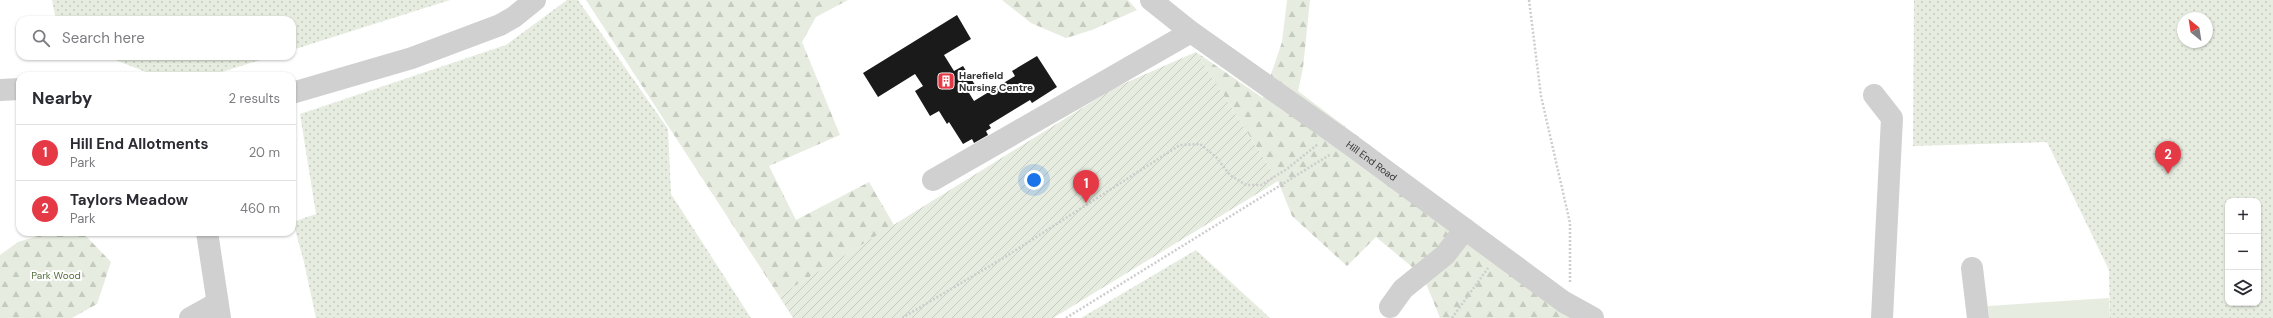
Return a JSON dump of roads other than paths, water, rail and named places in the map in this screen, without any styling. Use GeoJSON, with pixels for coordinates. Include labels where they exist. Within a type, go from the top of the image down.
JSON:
{"type":"FeatureCollection","features":[{"type":"Feature","properties":{"kind":"street"},"geometry":{"type":"LineString","coordinates":[[296,92],[412,58],[500,25],[514,17],[535,0]]}},
{"type":"Feature","properties":{"kind":"street","name":"Hill End Road"},"geometry":{"type":"LineString","coordinates":[[1151,0],[1191,32],[1340,138],[1564,302],[1593,318]]}},
{"type":"Feature","properties":{"kind":"street"},"geometry":{"type":"LineString","coordinates":[[933,180],[1191,32]]}},
{"type":"Feature","properties":{"kind":"street"},"geometry":{"type":"LineString","coordinates":[[0,90],[16,89]]}},
{"type":"Feature","properties":{"kind":"street"},"geometry":{"type":"LineString","coordinates":[[1874,95],[1892,118],[1882,318]]}},
{"type":"Feature","properties":{"kind":"street"},"geometry":{"type":"LineString","coordinates":[[1390,307],[1403,289],[1445,255],[1465,229]]}},
{"type":"Feature","properties":{"kind":"street"},"geometry":{"type":"LineString","coordinates":[[190,318],[218,311],[208,236]]}},
{"type":"Feature","properties":{"kind":"street"},"geometry":{"type":"LineString","coordinates":[[1972,268],[1978,318]]}},
{"type":"Feature","properties":{"kind":"place","name":"Harefield Nursing Centre"},"geometry":{"type":"Point","coordinates":[946,81]}},
{"type":"Feature","properties":{"kind":"place","name":"Taylors Meadow"},"geometry":{"type":"Point","coordinates":[2168,174]}},
{"type":"Feature","properties":{"kind":"place","name":"Hill End Allotments"},"geometry":{"type":"Point","coordinates":[1086,203]}},
{"type":"Feature","properties":{"kind":"park label","name":"Park Wood"},"geometry":{"type":"Point","coordinates":[56,275]}}]}
